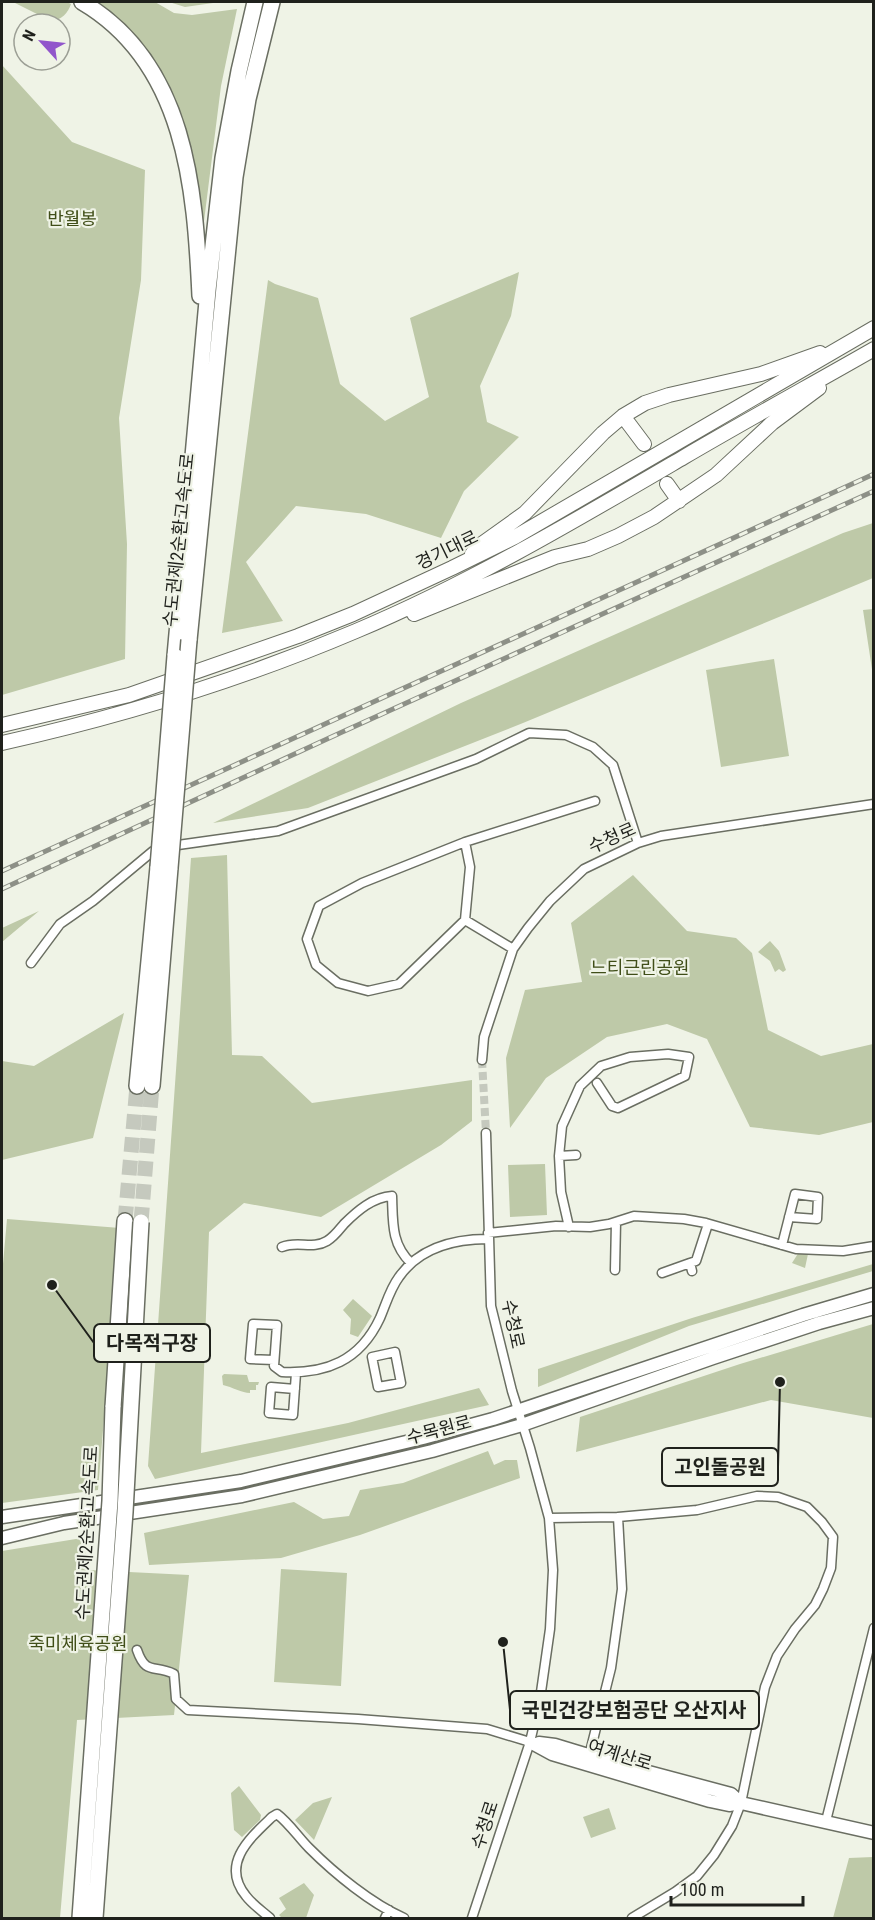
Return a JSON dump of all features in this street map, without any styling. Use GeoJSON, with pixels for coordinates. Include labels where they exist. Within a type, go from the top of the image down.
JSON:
{"type":"FeatureCollection","features":[{"type":"Feature","properties":{"kind":"highway"},"geometry":{"type":"LineString","coordinates":[[82,2],[123,32],[159,83],[172,112],[191,184],[198,249],[201,314],[192,432],[191,483]]}},
{"type":"Feature","properties":{"kind":"highway","name":"수도권제2순환고속도로"},"geometry":{"type":"LineString","coordinates":[[164,868],[175,656],[208,290],[223,158],[239,70],[255,2]]}},
{"type":"Feature","properties":{"kind":"highway","name":"수도권제2순환고속도로"},"geometry":{"type":"LineString","coordinates":[[145,1086],[164,868],[235,177],[248,99],[272,2]]}},
{"type":"Feature","properties":{"kind":"highway","name":"수도권제2순환고속도로"},"geometry":{"type":"LineString","coordinates":[[80,1918],[110,1501],[113,1407],[133,1221],[125,1512],[95,1918]]}},
{"type":"Feature","properties":{"kind":"main road","name":"경기대로"},"geometry":{"type":"LineString","coordinates":[[2,724],[129,695],[218,665],[353,614],[515,537],[873,328]]}},
{"type":"Feature","properties":{"kind":"main road"},"geometry":{"type":"LineString","coordinates":[[465,561],[478,546],[525,513],[622,416],[653,400],[761,374],[842,346]]}},
{"type":"Feature","properties":{"kind":"main road","name":"경기대로"},"geometry":{"type":"LineString","coordinates":[[2,743],[117,716],[243,676],[357,631],[508,558],[873,349]]}},
{"type":"Feature","properties":{"kind":"main road"},"geometry":{"type":"LineString","coordinates":[[388,616],[410,615],[555,557],[588,549],[618,536],[679,501],[716,475],[772,423],[850,363]]}},
{"type":"Feature","properties":{"kind":"main road"},"geometry":{"type":"LineString","coordinates":[[622,416],[644,444]]}},
{"type":"Feature","properties":{"kind":"main road"},"geometry":{"type":"LineString","coordinates":[[667,484],[679,501]]}},
{"type":"Feature","properties":{"kind":"street"},"geometry":{"type":"LineString","coordinates":[[31,963],[60,924],[93,901],[153,851],[178,845],[278,831],[476,759],[529,733],[566,735],[593,747],[613,765],[638,843]]}},
{"type":"Feature","properties":{"kind":"street"},"geometry":{"type":"LineString","coordinates":[[465,842],[470,867],[465,920],[399,984],[368,991],[338,984],[316,965],[307,939],[319,906],[362,883],[465,842],[595,801]]}},
{"type":"Feature","properties":{"kind":"street","name":"수청로"},"geometry":{"type":"LineString","coordinates":[[482,1060],[483,1037],[513,949],[550,901],[584,869],[638,843],[661,836],[873,804]]}},
{"type":"Feature","properties":{"kind":"street"},"geometry":{"type":"LineString","coordinates":[[465,920],[513,949]]}},
{"type":"Feature","properties":{"kind":"street"},"geometry":{"type":"LineString","coordinates":[[569,1227],[561,1192],[559,1156],[562,1126],[580,1086],[601,1066],[630,1057],[668,1054],[689,1057],[685,1076],[618,1108],[612,1106],[597,1083]]}},
{"type":"Feature","properties":{"kind":"street","name":"수청로"},"geometry":{"type":"LineString","coordinates":[[472,1918],[530,1742],[540,1699],[550,1629],[553,1570],[549,1518],[491,1306],[486,1133]]}},
{"type":"Feature","properties":{"kind":"street"},"geometry":{"type":"LineString","coordinates":[[559,1156],[576,1155]]}},
{"type":"Feature","properties":{"kind":"street"},"geometry":{"type":"LineString","coordinates":[[282,1247],[290,1243],[313,1245],[322,1243],[331,1238],[367,1204],[392,1196],[395,1239],[401,1253],[411,1263]]}},
{"type":"Feature","properties":{"kind":"street"},"geometry":{"type":"LineString","coordinates":[[274,1360],[250,1359],[253,1324],[277,1325],[274,1366],[278,1370],[310,1373],[334,1365],[362,1345],[376,1326],[391,1288],[411,1263],[425,1253],[446,1244],[510,1230],[590,1227],[634,1216],[684,1219],[796,1249],[827,1252],[873,1246]]}},
{"type":"Feature","properties":{"kind":"street"},"geometry":{"type":"LineString","coordinates":[[782,1245],[789,1217]]}},
{"type":"Feature","properties":{"kind":"street"},"geometry":{"type":"LineString","coordinates":[[615,1270],[616,1222]]}},
{"type":"Feature","properties":{"kind":"street"},"geometry":{"type":"LineString","coordinates":[[662,1273],[691,1267],[696,1261],[708,1224]]}},
{"type":"Feature","properties":{"kind":"street","name":"수목원로"},"geometry":{"type":"LineString","coordinates":[[2,1517],[241,1481],[423,1438],[518,1411],[873,1294]]}},
{"type":"Feature","properties":{"kind":"street","name":"수목원로"},"geometry":{"type":"LineString","coordinates":[[2,1538],[64,1524],[242,1496],[432,1451],[522,1425],[714,1358],[873,1308]]}},
{"type":"Feature","properties":{"kind":"street"},"geometry":{"type":"LineString","coordinates":[[362,1345],[372,1357],[378,1388],[401,1383],[395,1352],[372,1357]]}},
{"type":"Feature","properties":{"kind":"street"},"geometry":{"type":"LineString","coordinates":[[295,1389],[296,1373]]}},
{"type":"Feature","properties":{"kind":"street"},"geometry":{"type":"LineString","coordinates":[[549,1518],[618,1517],[697,1510],[757,1496],[778,1497],[807,1507],[833,1537],[831,1568],[823,1589],[815,1605],[777,1656],[765,1687],[741,1803],[732,1826],[714,1855],[696,1876],[675,1892],[632,1918]]}},
{"type":"Feature","properties":{"kind":"street"},"geometry":{"type":"LineString","coordinates":[[589,1756],[611,1668],[622,1589],[618,1517]]}},
{"type":"Feature","properties":{"kind":"street"},"geometry":{"type":"LineString","coordinates":[[826,1821],[873,1628]]}},
{"type":"Feature","properties":{"kind":"street"},"geometry":{"type":"LineString","coordinates":[[137,1650],[142,1662],[148,1667],[174,1674],[176,1700],[188,1710],[487,1729],[530,1742]]}},
{"type":"Feature","properties":{"kind":"street","name":"여계산로"},"geometry":{"type":"LineString","coordinates":[[530,1742],[555,1745],[731,1794],[741,1803]]}},
{"type":"Feature","properties":{"kind":"street","name":"여계산로"},"geometry":{"type":"LineString","coordinates":[[530,1742],[552,1754],[671,1790],[729,1804],[741,1803],[826,1821],[873,1833]]}},
{"type":"Feature","properties":{"kind":"street"},"geometry":{"type":"LineString","coordinates":[[270,1918],[245,1895],[238,1881],[237,1861],[246,1842],[276,1814],[311,1850],[387,1914],[405,1918]]}},
{"type":"Feature","properties":{"kind":"green space"},"geometry":{"type":"Polygon","coordinates":[[[13,2],[67,2],[71,4],[67,12],[33,12],[13,2]]]}},
{"type":"Feature","properties":{"kind":"green space"},"geometry":{"type":"Polygon","coordinates":[[[91,2],[155,2],[174,13],[192,15],[237,9],[221,86],[203,229],[199,192],[173,102],[91,2]]]}},
{"type":"Feature","properties":{"kind":"green space"},"geometry":{"type":"Polygon","coordinates":[[[169,2],[220,2],[185,7],[169,2]]]}},
{"type":"Feature","properties":{"kind":"green space","name":"반월봉"},"geometry":{"type":"Polygon","coordinates":[[[2,65],[72,142],[145,170],[141,280],[119,418],[127,544],[125,659],[2,695],[2,65]]]}},
{"type":"Feature","properties":{"kind":"green space"},"geometry":{"type":"Polygon","coordinates":[[[519,272],[511,316],[480,386],[487,422],[519,437],[464,491],[441,538],[366,514],[296,506],[246,562],[283,621],[222,633],[268,280],[318,298],[340,384],[385,421],[429,397],[410,318],[519,272]]]}},
{"type":"Feature","properties":{"kind":"green space"},"geometry":{"type":"Polygon","coordinates":[[[873,523],[873,578],[523,723],[308,808],[213,823],[461,703],[843,533],[873,523]]]}},
{"type":"Feature","properties":{"kind":"green space"},"geometry":{"type":"Polygon","coordinates":[[[874,609],[873,676],[863,610],[874,609]]]}},
{"type":"Feature","properties":{"kind":"green space"},"geometry":{"type":"Polygon","coordinates":[[[774,659],[789,756],[721,767],[706,670],[774,659]]]}},
{"type":"Feature","properties":{"kind":"green space"},"geometry":{"type":"Polygon","coordinates":[[[227,855],[232,1055],[262,1056],[312,1103],[472,1080],[472,1121],[441,1145],[321,1217],[244,1203],[209,1232],[201,1453],[348,1423],[479,1388],[489,1405],[155,1479],[148,1466],[191,858],[227,855]]]}},
{"type":"Feature","properties":{"kind":"green space","name":"느티근린공원"},"geometry":{"type":"Polygon","coordinates":[[[633,875],[687,931],[736,938],[752,953],[768,1030],[821,1056],[873,1044],[873,1122],[819,1135],[750,1127],[707,1039],[667,1024],[607,1037],[546,1078],[510,1128],[506,1058],[525,990],[582,982],[571,923],[633,875]]]}},
{"type":"Feature","properties":{"kind":"green space"},"geometry":{"type":"Polygon","coordinates":[[[39,911],[2,942],[2,928],[39,911]]]}},
{"type":"Feature","properties":{"kind":"green space"},"geometry":{"type":"Polygon","coordinates":[[[770,941],[779,951],[786,970],[783,972],[779,969],[775,972],[770,961],[758,952],[770,941]]]}},
{"type":"Feature","properties":{"kind":"green space"},"geometry":{"type":"Polygon","coordinates":[[[124,1013],[93,1138],[2,1160],[2,1061],[34,1066],[124,1013]]]}},
{"type":"Feature","properties":{"kind":"green space"},"geometry":{"type":"Polygon","coordinates":[[[545,1164],[547,1215],[510,1217],[508,1165],[545,1164]]]}},
{"type":"Feature","properties":{"kind":"green space"},"geometry":{"type":"Polygon","coordinates":[[[7,1219],[120,1228],[98,1490],[2,1503],[2,1275],[7,1219]]]}},
{"type":"Feature","properties":{"kind":"green space"},"geometry":{"type":"Polygon","coordinates":[[[799,1252],[808,1254],[805,1268],[792,1263],[799,1252]]]}},
{"type":"Feature","properties":{"kind":"green space"},"geometry":{"type":"Polygon","coordinates":[[[873,1264],[873,1271],[689,1326],[538,1387],[538,1369],[692,1318],[873,1264]]]}},
{"type":"Feature","properties":{"kind":"green space"},"geometry":{"type":"Polygon","coordinates":[[[353,1299],[372,1316],[358,1337],[350,1334],[351,1319],[343,1310],[353,1299]]]}},
{"type":"Feature","properties":{"kind":"green space"},"geometry":{"type":"Polygon","coordinates":[[[873,1324],[873,1418],[771,1400],[576,1452],[580,1417],[740,1364],[873,1324]]]}},
{"type":"Feature","properties":{"kind":"green space"},"geometry":{"type":"Polygon","coordinates":[[[224,1374],[247,1375],[249,1382],[259,1382],[256,1390],[250,1390],[250,1393],[244,1392],[223,1385],[222,1376],[224,1374]]]}},
{"type":"Feature","properties":{"kind":"green space"},"geometry":{"type":"Polygon","coordinates":[[[488,1451],[494,1465],[505,1460],[517,1460],[520,1478],[360,1535],[281,1558],[149,1565],[144,1533],[294,1502],[323,1519],[349,1516],[360,1490],[403,1483],[488,1451]]]}},
{"type":"Feature","properties":{"kind":"green space","name":"죽미체육공원"},"geometry":{"type":"Polygon","coordinates":[[[82,1538],[89,1570],[189,1575],[174,1715],[77,1720],[60,1918],[2,1918],[2,1551],[82,1538]]]}},
{"type":"Feature","properties":{"kind":"green space"},"geometry":{"type":"Polygon","coordinates":[[[281,1569],[347,1573],[341,1686],[274,1682],[281,1569]]]}},
{"type":"Feature","properties":{"kind":"green space"},"geometry":{"type":"Polygon","coordinates":[[[239,1786],[261,1815],[260,1820],[242,1837],[234,1830],[231,1793],[239,1786]]]}},
{"type":"Feature","properties":{"kind":"green space"},"geometry":{"type":"Polygon","coordinates":[[[332,1797],[314,1840],[295,1820],[313,1803],[332,1797]]]}},
{"type":"Feature","properties":{"kind":"green space"},"geometry":{"type":"Polygon","coordinates":[[[609,1808],[616,1829],[591,1838],[583,1817],[609,1808]]]}},
{"type":"Feature","properties":{"kind":"green space"},"geometry":{"type":"Polygon","coordinates":[[[873,1857],[873,1918],[833,1918],[849,1858],[873,1857]]]}},
{"type":"Feature","properties":{"kind":"green space"},"geometry":{"type":"Polygon","coordinates":[[[304,1883],[314,1895],[306,1918],[282,1918],[279,1915],[286,1909],[279,1898],[304,1883]]]}},
{"type":"Feature","properties":{"kind":"tunnel"},"geometry":{"type":"LineString","coordinates":[[482,1060],[486,1133]]}},
{"type":"Feature","properties":{"kind":"tunnel"},"geometry":{"type":"LineString","coordinates":[[125,1221],[137,1086]]}},
{"type":"Feature","properties":{"kind":"tunnel"},"geometry":{"type":"LineString","coordinates":[[141,1222],[152,1086]]}},
{"type":"Feature","properties":{"kind":"railway"},"geometry":{"type":"LineString","coordinates":[[2,871],[874,474]]}},
{"type":"Feature","properties":{"kind":"railway"},"geometry":{"type":"LineString","coordinates":[[2,889],[874,491]]}},
{"type":"Feature","properties":{"kind":"place","name":"다목적구장"},"geometry":{"type":"Point","coordinates":[52,1285]}},
{"type":"Feature","properties":{"kind":"place","name":"고인돌공원"},"geometry":{"type":"Point","coordinates":[780,1382]}},
{"type":"Feature","properties":{"kind":"place","name":"국민건강보험공단 오산지사"},"geometry":{"type":"Point","coordinates":[503,1642]}}]}
